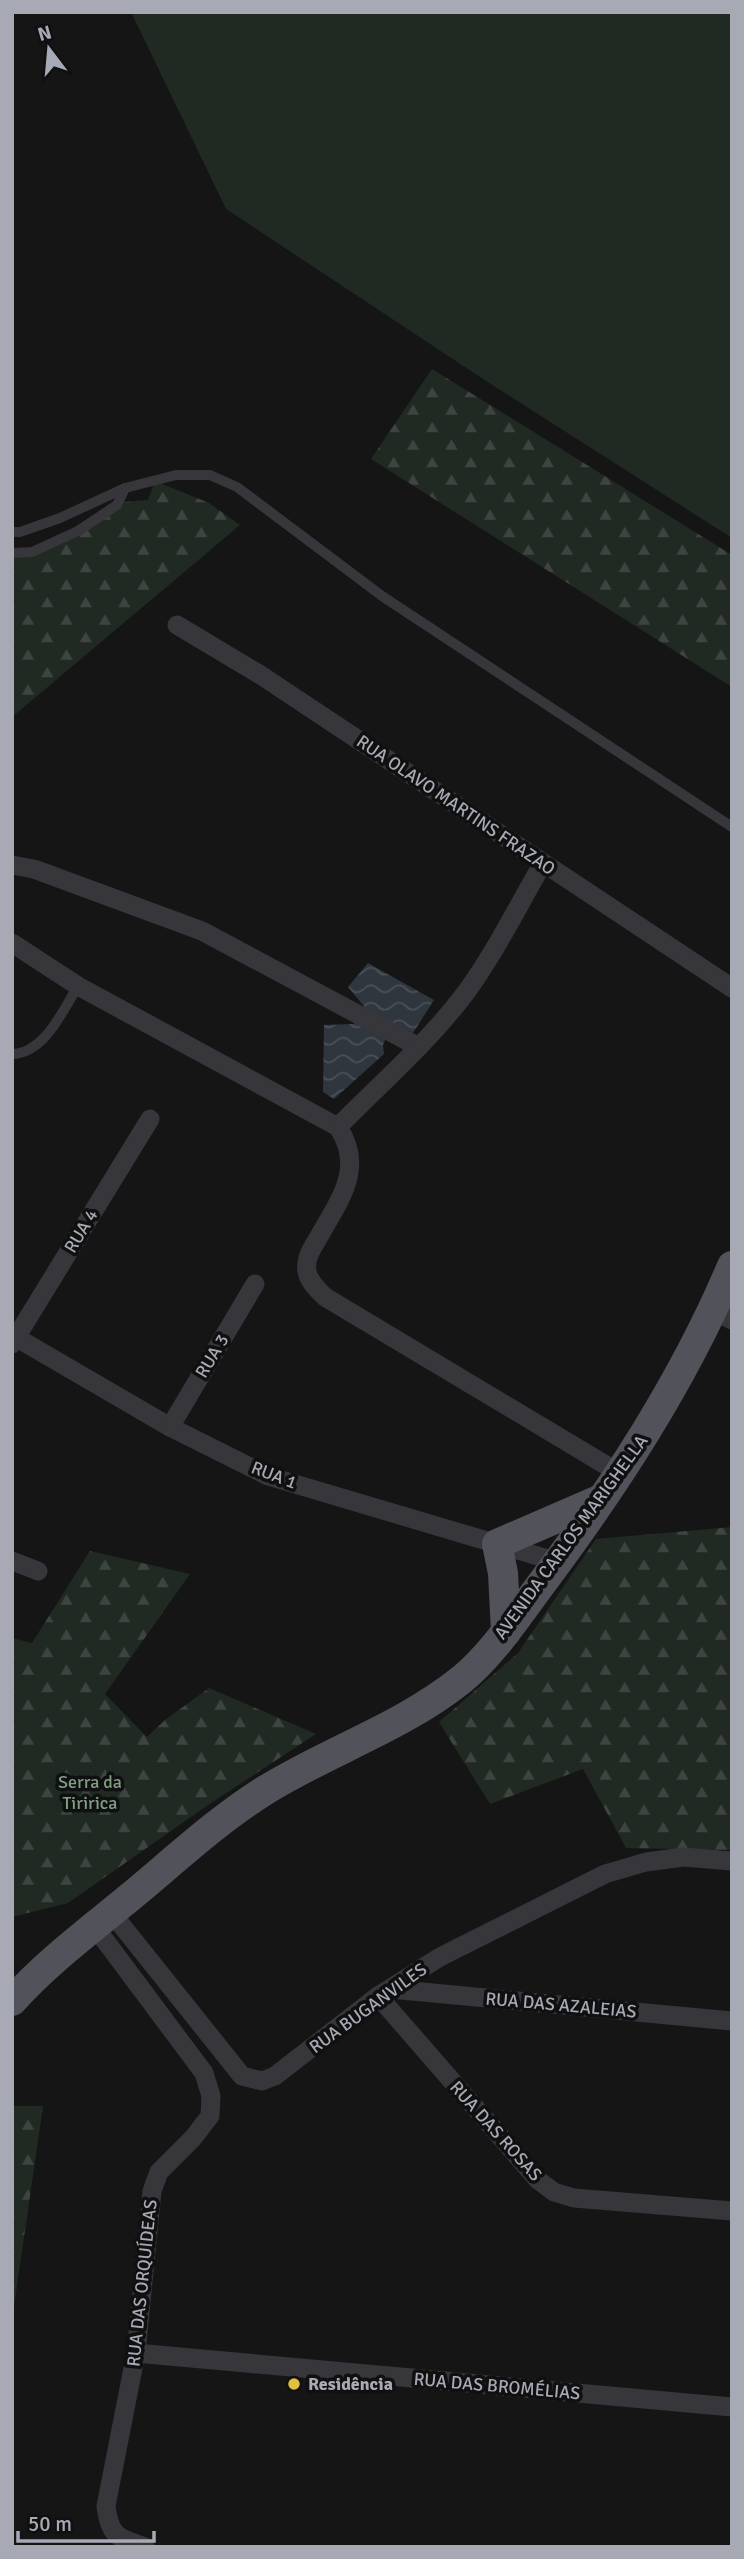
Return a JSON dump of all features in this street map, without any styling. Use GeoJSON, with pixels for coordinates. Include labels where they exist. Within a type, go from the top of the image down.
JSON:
{"type":"FeatureCollection","features":[{"type":"Feature","properties":{"kind":"main road","name":"AVENIDA CARLOS MARIGHELLA"},"geometry":{"type":"LineString","coordinates":[[12,2001],[25,1986],[211,1830],[264,1791],[424,1708],[463,1678],[506,1632],[648,1431],[722,1315],[732,1266]]}},
{"type":"Feature","properties":{"kind":"main road"},"geometry":{"type":"LineString","coordinates":[[506,1632],[503,1573],[497,1544],[601,1499]]}},
{"type":"Feature","properties":{"kind":"street","name":"RUA OLAVO MARTINS FRAZAO"},"geometry":{"type":"LineString","coordinates":[[177,625],[258,674],[732,988]]}},
{"type":"Feature","properties":{"kind":"street"},"geometry":{"type":"LineString","coordinates":[[338,1126],[437,1026],[472,983],[543,863]]}},
{"type":"Feature","properties":{"kind":"street"},"geometry":{"type":"LineString","coordinates":[[12,865],[34,869],[202,931],[418,1046]]}},
{"type":"Feature","properties":{"kind":"street"},"geometry":{"type":"LineString","coordinates":[[12,943],[78,986],[338,1126],[348,1141],[348,1185],[308,1256],[307,1272],[313,1284],[325,1297],[619,1473]]}},
{"type":"Feature","properties":{"kind":"street","name":"RUA 4"},"geometry":{"type":"LineString","coordinates":[[14,1339],[150,1119]]}},
{"type":"Feature","properties":{"kind":"street","name":"RUA 3"},"geometry":{"type":"LineString","coordinates":[[170,1427],[255,1284]]}},
{"type":"Feature","properties":{"kind":"street","name":"RUA 1"},"geometry":{"type":"LineString","coordinates":[[14,1339],[170,1427],[268,1476],[558,1562]]}},
{"type":"Feature","properties":{"kind":"street"},"geometry":{"type":"LineString","coordinates":[[12,1561],[38,1571]]}},
{"type":"Feature","properties":{"kind":"street","name":"RUA BUGANVILES"},"geometry":{"type":"LineString","coordinates":[[103,1920],[242,2076],[262,2081],[275,2076],[384,1992],[440,1957],[605,1874],[646,1862],[684,1857],[732,1861]]}},
{"type":"Feature","properties":{"kind":"street","name":"RUA DAS ORQUÍDEAS"},"geometry":{"type":"LineString","coordinates":[[103,1920],[204,2073],[211,2095],[210,2116],[193,2138],[159,2172],[152,2191],[136,2353],[106,2506],[109,2527],[121,2540],[145,2547]]}},
{"type":"Feature","properties":{"kind":"street","name":"RUA DAS AZALEIAS"},"geometry":{"type":"LineString","coordinates":[[384,1992],[732,2021]]}},
{"type":"Feature","properties":{"kind":"street","name":"RUA DAS ROSAS"},"geometry":{"type":"LineString","coordinates":[[384,1992],[538,2180],[554,2192],[574,2198],[732,2211]]}},
{"type":"Feature","properties":{"kind":"street","name":"RUA DAS BROMÉLIAS"},"geometry":{"type":"LineString","coordinates":[[136,2353],[732,2407]]}},
{"type":"Feature","properties":{"kind":"lane"},"geometry":{"type":"LineString","coordinates":[[12,532],[20,532],[60,518],[125,488],[176,475],[210,475],[237,487],[382,596],[732,827]]}},
{"type":"Feature","properties":{"kind":"lane"},"geometry":{"type":"LineString","coordinates":[[12,553],[32,552],[78,531],[117,505],[125,488]]}},
{"type":"Feature","properties":{"kind":"lane"},"geometry":{"type":"LineString","coordinates":[[12,1054],[18,1054],[36,1045],[50,1030],[78,986]]}},
{"type":"Feature","properties":{"kind":"green space"},"geometry":{"type":"Polygon","coordinates":[[[131,12],[732,12],[732,538],[486,381],[226,209],[131,12]]]}},
{"type":"Feature","properties":{"kind":"green space"},"geometry":{"type":"Polygon","coordinates":[[[432,369],[732,555],[732,687],[371,459],[432,369]]]}},
{"type":"Feature","properties":{"kind":"green space"},"geometry":{"type":"Polygon","coordinates":[[[155,481],[209,503],[240,525],[12,717],[12,557],[40,548],[123,502],[148,500],[155,481]]]}},
{"type":"Feature","properties":{"kind":"green space"},"geometry":{"type":"Polygon","coordinates":[[[732,1527],[732,1850],[626,1848],[583,1769],[490,1804],[439,1722],[518,1653],[596,1539],[732,1527]]]}},
{"type":"Feature","properties":{"kind":"green space","name":"Serra da Tiririca"},"geometry":{"type":"Polygon","coordinates":[[[90,1551],[190,1574],[105,1694],[147,1737],[165,1720],[209,1688],[316,1734],[208,1805],[68,1903],[12,1917],[12,1638],[32,1643],[90,1551]]]}},
{"type":"Feature","properties":{"kind":"green space"},"geometry":{"type":"Polygon","coordinates":[[[12,2106],[43,2106],[12,2320],[12,2106]]]}},
{"type":"Feature","properties":{"kind":"water"},"geometry":{"type":"Polygon","coordinates":[[[368,963],[434,1000],[413,1033],[392,1023],[383,1045],[384,1054],[334,1099],[323,1092],[324,1025],[354,1024],[367,1010],[348,987],[368,963]]]}},
{"type":"Feature","properties":{"kind":"place","name":"Residência"},"geometry":{"type":"Point","coordinates":[294,2384]}}]}
